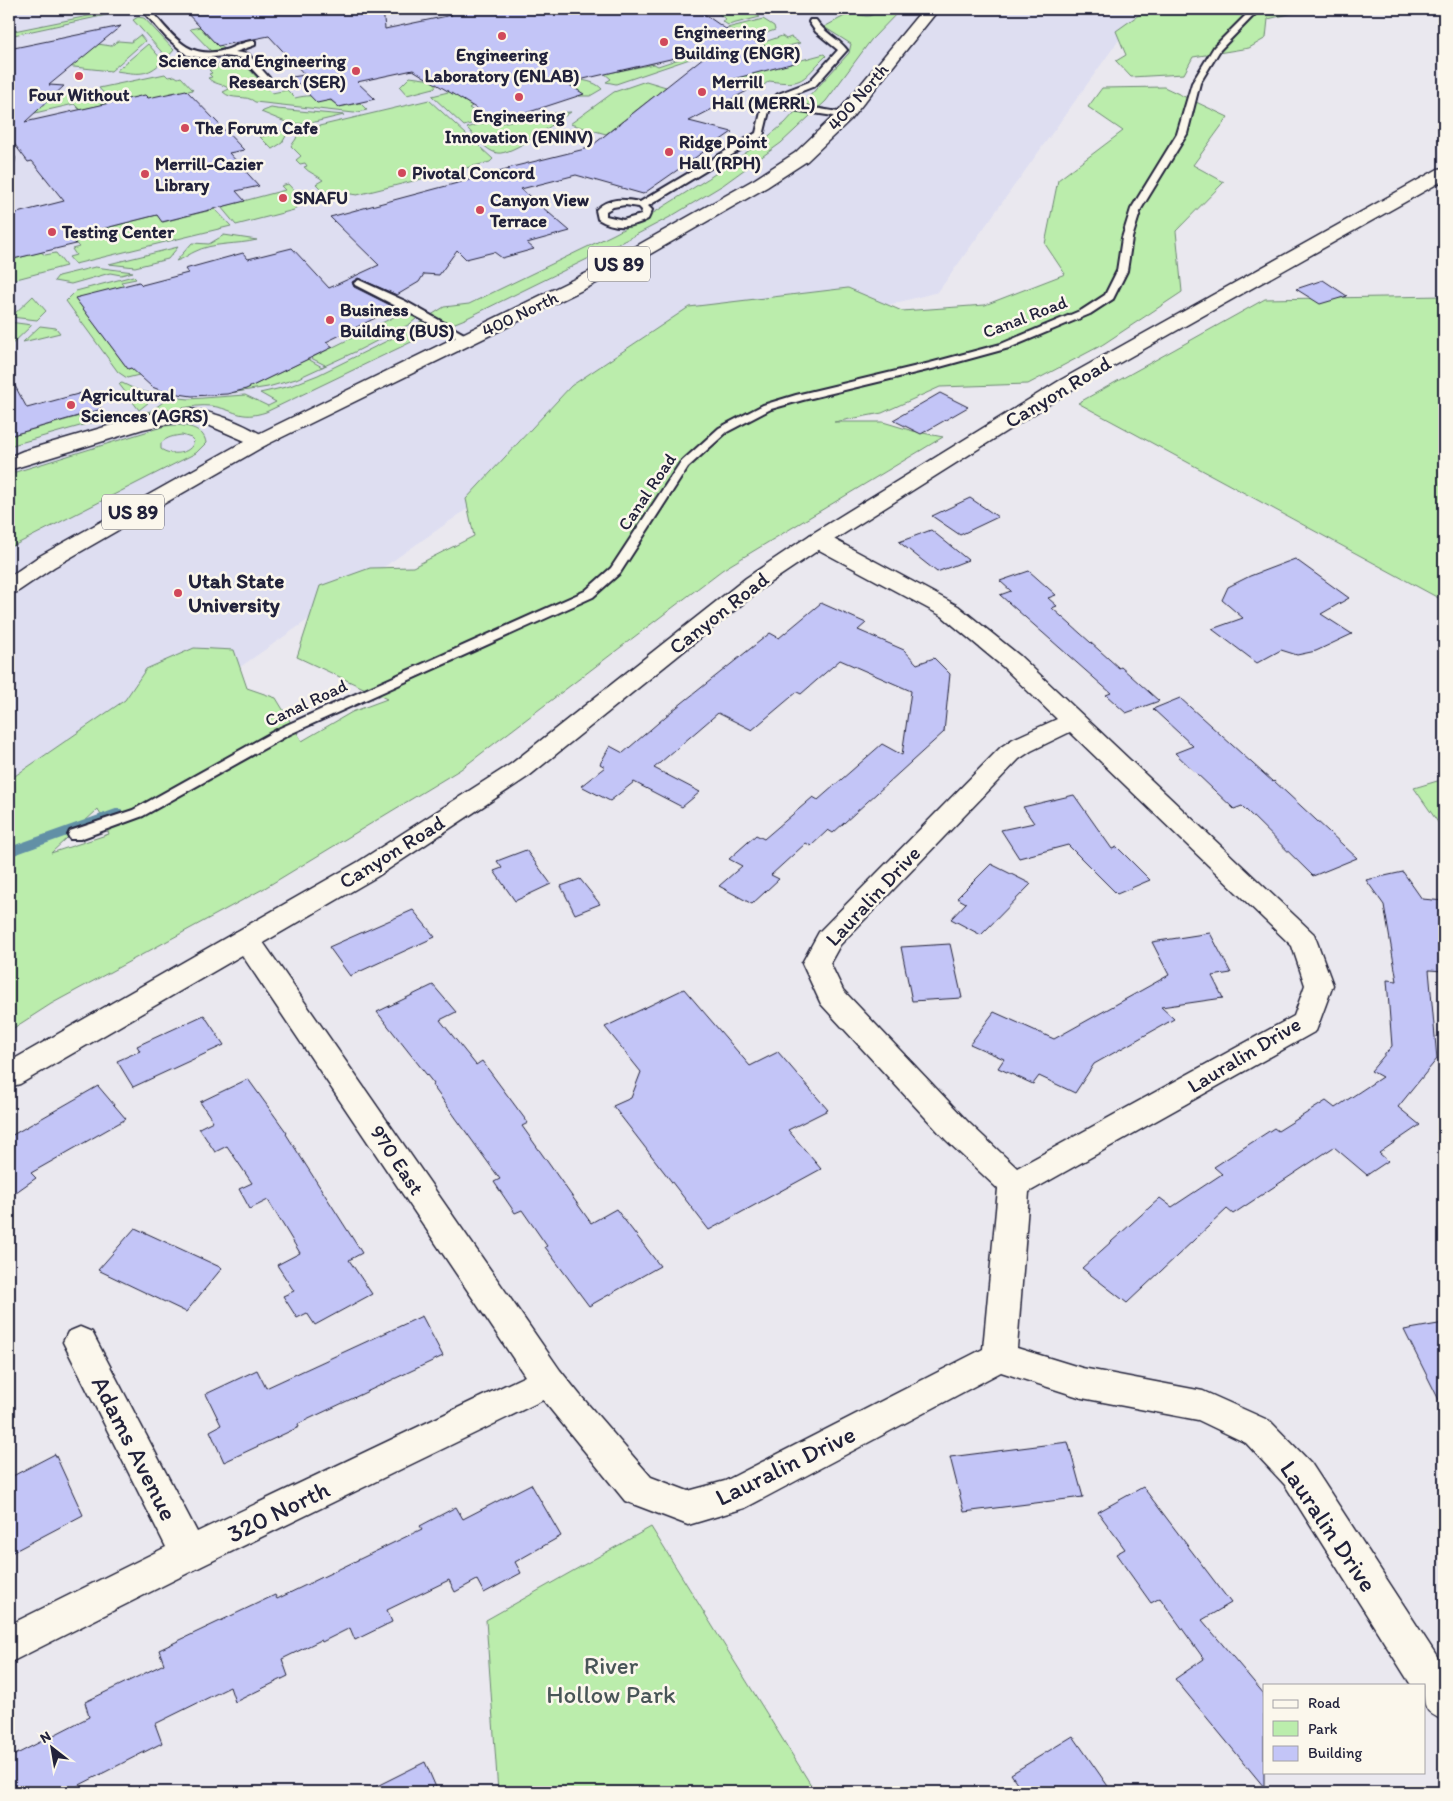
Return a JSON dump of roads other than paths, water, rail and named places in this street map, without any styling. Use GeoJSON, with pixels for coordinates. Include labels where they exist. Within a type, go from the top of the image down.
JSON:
{"type":"FeatureCollection","features":[{"type":"Feature","properties":{"kind":"street","name":"400 North"},"geometry":{"type":"LineString","coordinates":[[9,587],[46,562],[259,441],[610,270],[753,188],[801,157],[844,116],[931,9]]}},
{"type":"Feature","properties":{"kind":"street","name":"Canyon Road"},"geometry":{"type":"LineString","coordinates":[[9,1076],[368,869],[520,770],[754,583],[818,540],[1066,385],[1444,173]]}},
{"type":"Feature","properties":{"kind":"street"},"geometry":{"type":"LineString","coordinates":[[9,464],[45,451],[167,417],[189,415],[205,417],[225,424],[259,441]]}},
{"type":"Feature","properties":{"kind":"street","name":"Lauralin Drive"},"geometry":{"type":"LineString","coordinates":[[818,540],[950,611],[1011,661],[1304,941],[1319,985],[1306,1023],[1014,1185],[957,1131],[831,996],[816,963],[829,939],[1010,753],[1022,745],[1073,721]]}},
{"type":"Feature","properties":{"kind":"street","name":"970 East"},"geometry":{"type":"LineString","coordinates":[[246,939],[548,1381]]}},
{"type":"Feature","properties":{"kind":"street"},"geometry":{"type":"LineString","coordinates":[[999,1357],[1014,1185]]}},
{"type":"Feature","properties":{"kind":"street","name":"Adams Avenue"},"geometry":{"type":"LineString","coordinates":[[80,1342],[189,1554]]}},
{"type":"Feature","properties":{"kind":"street","name":"Lauralin Drive"},"geometry":{"type":"LineString","coordinates":[[548,1381],[638,1488],[688,1508],[732,1496],[999,1357],[1082,1382],[1204,1406],[1258,1432],[1298,1474],[1444,1701]]}},
{"type":"Feature","properties":{"kind":"street","name":"320 North"},"geometry":{"type":"LineString","coordinates":[[9,1645],[189,1554],[548,1381]]}},
{"type":"Feature","properties":{"kind":"lane"},"geometry":{"type":"LineString","coordinates":[[145,9],[184,48],[195,55],[225,54],[245,56],[268,81]]}},
{"type":"Feature","properties":{"kind":"lane","name":"Canal Road"},"geometry":{"type":"LineString","coordinates":[[75,835],[138,813],[285,731],[589,594],[616,570],[684,465],[723,430],[767,407],[1005,346],[1086,312],[1109,297],[1122,271],[1127,238],[1136,209],[1182,134],[1196,83],[1217,49],[1256,9]]}},
{"type":"Feature","properties":{"kind":"lane"},"geometry":{"type":"LineString","coordinates":[[642,205],[760,134],[765,110],[781,96],[812,84],[843,50],[840,45],[817,30],[813,22]]}},
{"type":"Feature","properties":{"kind":"lane"},"geometry":{"type":"LineString","coordinates":[[225,54],[252,43]]}},
{"type":"Feature","properties":{"kind":"lane"},"geometry":{"type":"LineString","coordinates":[[772,104],[844,116]]}},
{"type":"Feature","properties":{"kind":"lane"},"geometry":{"type":"LineString","coordinates":[[359,283],[401,303],[468,340]]}},
{"type":"Feature","properties":{"kind":"waterway"},"geometry":{"type":"LineString","coordinates":[[9,852],[118,813]]}},
{"type":"Feature","properties":{"kind":"place","name":"Engineering Laboratory (ENLAB)"},"geometry":{"type":"Point","coordinates":[502,36]}},
{"type":"Feature","properties":{"kind":"place","name":"Engineering Building (ENGR)"},"geometry":{"type":"Point","coordinates":[664,42]}},
{"type":"Feature","properties":{"kind":"place","name":"Science and Engineering Research (SER)"},"geometry":{"type":"Point","coordinates":[356,71]}},
{"type":"Feature","properties":{"kind":"place","name":"Four Without"},"geometry":{"type":"Point","coordinates":[79,76]}},
{"type":"Feature","properties":{"kind":"place","name":"Merrill Hall (MERRL)"},"geometry":{"type":"Point","coordinates":[702,92]}},
{"type":"Feature","properties":{"kind":"place","name":"Engineering Innovation (ENINV)"},"geometry":{"type":"Point","coordinates":[519,97]}},
{"type":"Feature","properties":{"kind":"place","name":"The Forum Cafe"},"geometry":{"type":"Point","coordinates":[185,128]}},
{"type":"Feature","properties":{"kind":"place","name":"Ridge Point Hall (RPH)"},"geometry":{"type":"Point","coordinates":[669,152]}},
{"type":"Feature","properties":{"kind":"place","name":"Pivotal Concord"},"geometry":{"type":"Point","coordinates":[402,173]}},
{"type":"Feature","properties":{"kind":"place","name":"Merrill-Cazier Library"},"geometry":{"type":"Point","coordinates":[145,174]}},
{"type":"Feature","properties":{"kind":"place","name":"SNAFU"},"geometry":{"type":"Point","coordinates":[283,198]}},
{"type":"Feature","properties":{"kind":"place","name":"Canyon View Terrace"},"geometry":{"type":"Point","coordinates":[480,210]}},
{"type":"Feature","properties":{"kind":"place","name":"Testing Center"},"geometry":{"type":"Point","coordinates":[52,232]}},
{"type":"Feature","properties":{"kind":"place","name":"Business Building (BUS)"},"geometry":{"type":"Point","coordinates":[330,320]}},
{"type":"Feature","properties":{"kind":"place","name":"Agricultural Sciences (AGRS)"},"geometry":{"type":"Point","coordinates":[71,405]}},
{"type":"Feature","properties":{"kind":"place","name":"Utah State University"},"geometry":{"type":"Point","coordinates":[178,593]}},
{"type":"Feature","properties":{"kind":"park label","name":"River Hollow Park"},"geometry":{"type":"Point","coordinates":[611,1680]}}]}
